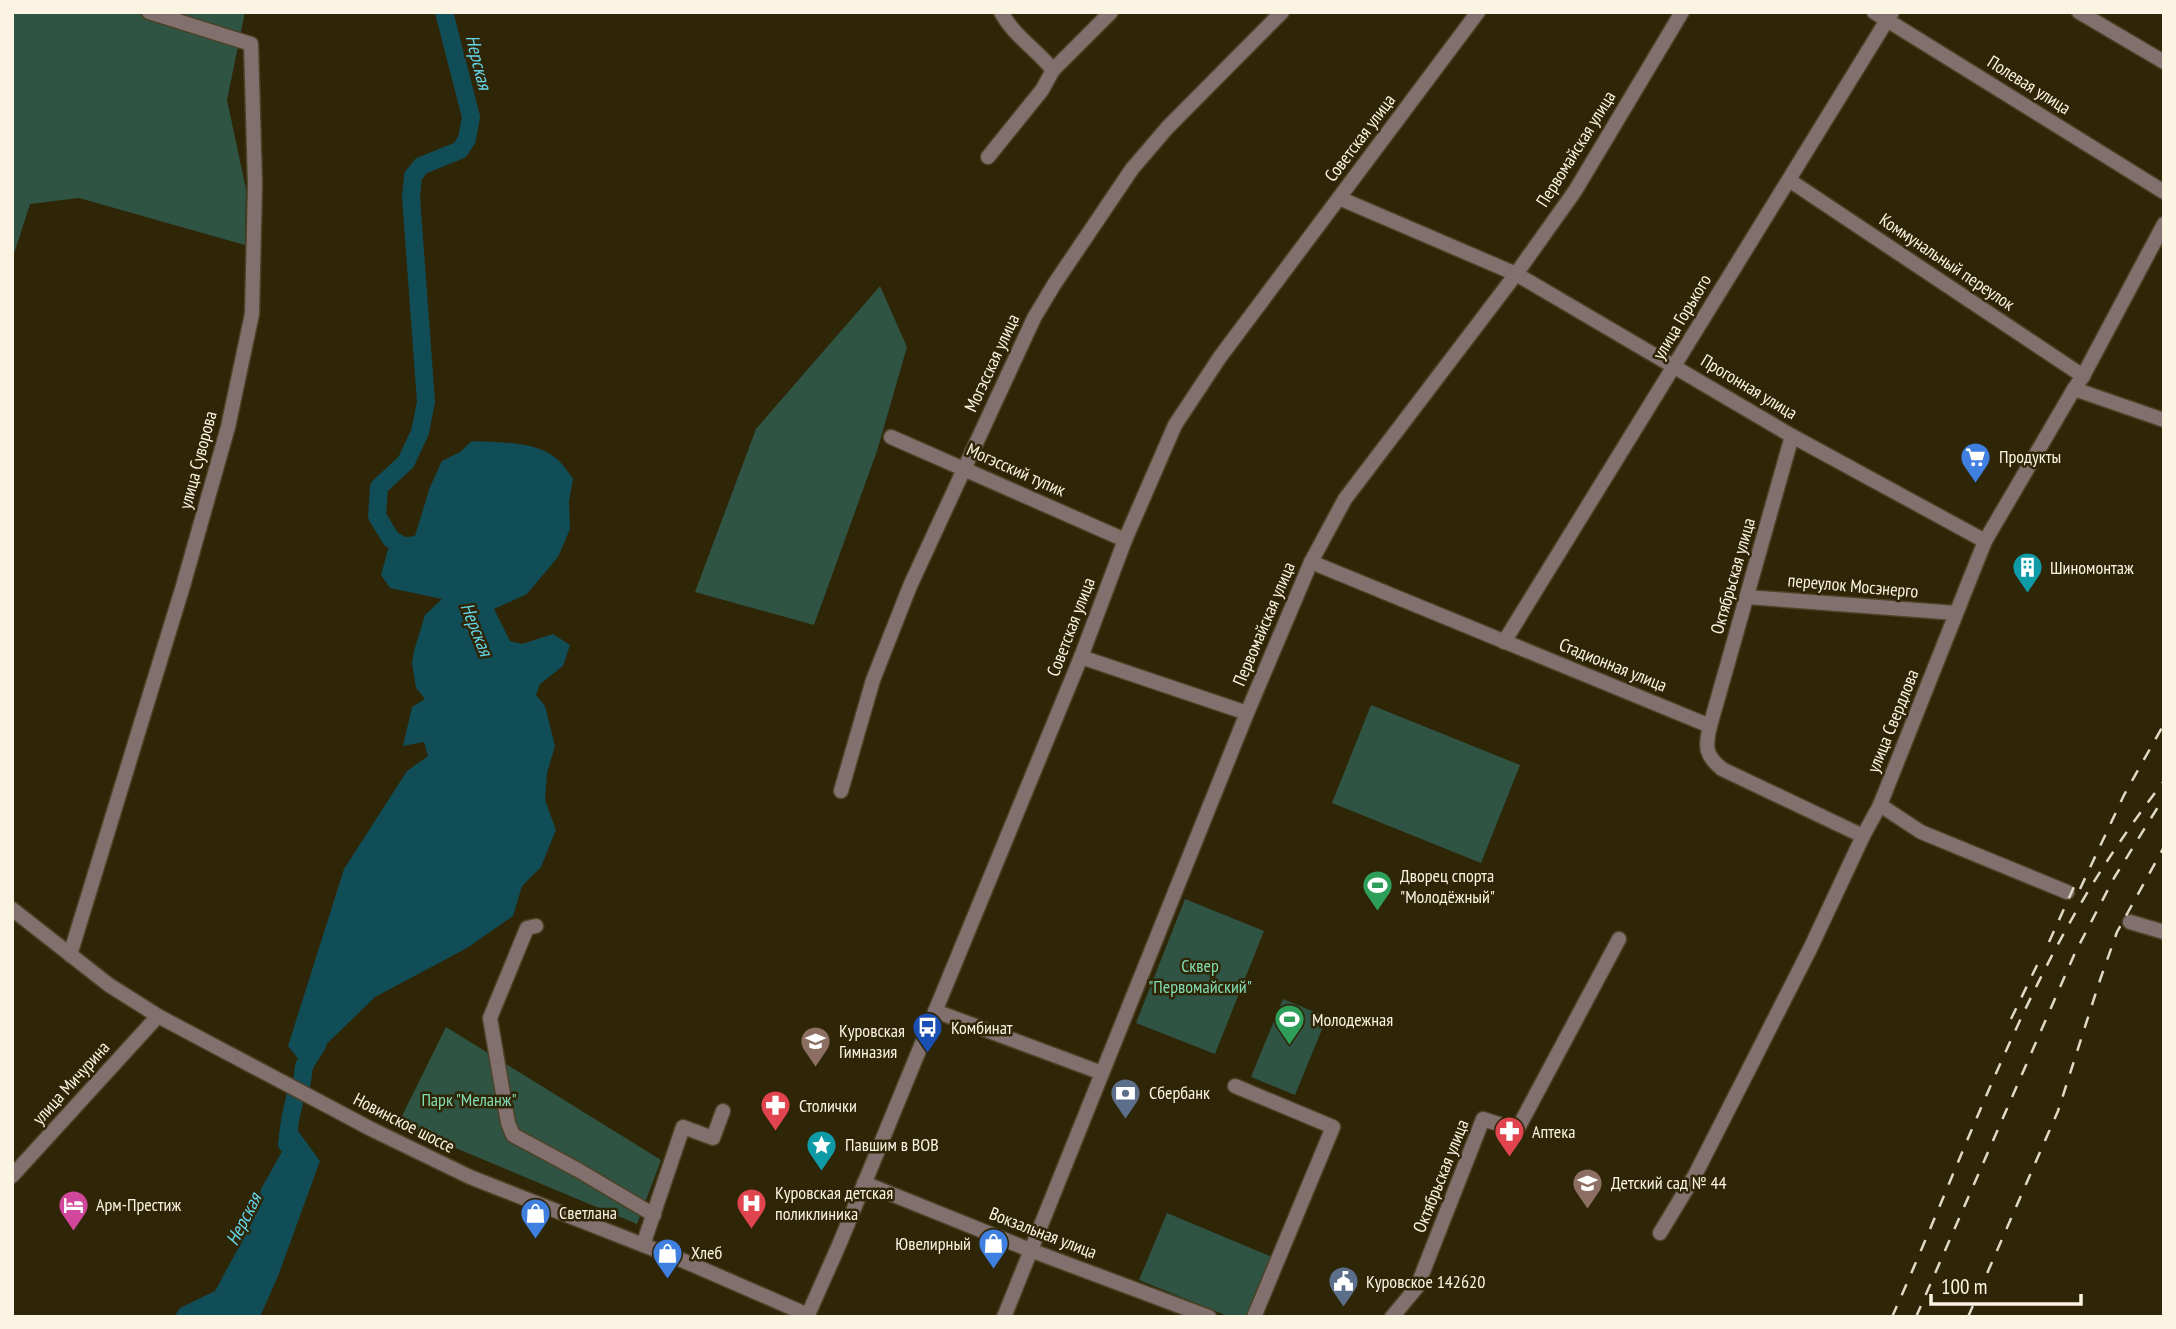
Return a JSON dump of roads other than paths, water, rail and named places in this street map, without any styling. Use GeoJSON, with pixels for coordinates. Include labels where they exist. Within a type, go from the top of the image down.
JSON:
{"type":"FeatureCollection","features":[{"type":"Feature","properties":{"kind":"street","name":"улица Суворова"},"geometry":{"type":"LineString","coordinates":[[70,956],[183,586],[228,427],[252,314],[255,184],[251,44],[149,12]]}},
{"type":"Feature","properties":{"kind":"street"},"geometry":{"type":"LineString","coordinates":[[1001,12],[1009,26],[1053,70]]}},
{"type":"Feature","properties":{"kind":"street"},"geometry":{"type":"LineString","coordinates":[[988,157],[1042,90],[1053,70],[1111,12]]}},
{"type":"Feature","properties":{"kind":"street","name":"Могэсская улица"},"geometry":{"type":"LineString","coordinates":[[841,791],[873,680],[910,586],[1034,318],[1132,170],[1167,128],[1282,12]]}},
{"type":"Feature","properties":{"kind":"street","name":"Советская улица"},"geometry":{"type":"LineString","coordinates":[[808,1316],[1081,657],[1125,540],[1175,425],[1220,357],[1478,12]]}},
{"type":"Feature","properties":{"kind":"street","name":"Первомайская улица"},"geometry":{"type":"LineString","coordinates":[[1004,1317],[1247,713],[1311,562],[1345,499],[1516,274],[1575,191],[1682,12]]}},
{"type":"Feature","properties":{"kind":"street","name":"Полевая улица"},"geometry":{"type":"LineString","coordinates":[[1874,12],[1890,17],[2164,192]]}},
{"type":"Feature","properties":{"kind":"street"},"geometry":{"type":"LineString","coordinates":[[2079,12],[2164,62]]}},
{"type":"Feature","properties":{"kind":"street","name":"улица Горького"},"geometry":{"type":"LineString","coordinates":[[1504,642],[1890,17]]}},
{"type":"Feature","properties":{"kind":"street","name":"Коммунальный переулок"},"geometry":{"type":"LineString","coordinates":[[1789,180],[2083,376]]}},
{"type":"Feature","properties":{"kind":"street","name":"Прогонная улица"},"geometry":{"type":"LineString","coordinates":[[1339,198],[1516,274],[1792,436],[1985,541]]}},
{"type":"Feature","properties":{"kind":"street","name":"улица Свердлова"},"geometry":{"type":"LineString","coordinates":[[1660,1233],[1695,1175],[1880,805],[1985,541],[2083,376],[2164,224]]}},
{"type":"Feature","properties":{"kind":"street"},"geometry":{"type":"LineString","coordinates":[[2074,389],[2164,420]]}},
{"type":"Feature","properties":{"kind":"street","name":"Октябрьская улица"},"geometry":{"type":"LineString","coordinates":[[1710,726],[1792,436]]}},
{"type":"Feature","properties":{"kind":"street","name":"Могэсский тупик"},"geometry":{"type":"LineString","coordinates":[[891,437],[1125,540]]}},
{"type":"Feature","properties":{"kind":"street","name":"Стадионная улица"},"geometry":{"type":"LineString","coordinates":[[1311,562],[1710,726]]}},
{"type":"Feature","properties":{"kind":"street","name":"переулок Мосэнерго"},"geometry":{"type":"LineString","coordinates":[[1748,597],[1956,613]]}},
{"type":"Feature","properties":{"kind":"street"},"geometry":{"type":"LineString","coordinates":[[1081,657],[1247,713]]}},
{"type":"Feature","properties":{"kind":"street"},"geometry":{"type":"LineString","coordinates":[[1710,726],[1706,744],[1713,762],[1863,836]]}},
{"type":"Feature","properties":{"kind":"street"},"geometry":{"type":"LineString","coordinates":[[1880,805],[1921,832],[2067,892]]}},
{"type":"Feature","properties":{"kind":"street","name":"Новинское шоссе"},"geometry":{"type":"LineString","coordinates":[[12,909],[109,985],[158,1016],[342,1113],[470,1177],[732,1281],[808,1316]]}},
{"type":"Feature","properties":{"kind":"street"},"geometry":{"type":"LineString","coordinates":[[2130,922],[2164,932]]}},
{"type":"Feature","properties":{"kind":"street"},"geometry":{"type":"LineString","coordinates":[[536,926],[527,928],[490,1017],[508,1123],[513,1135],[654,1215]]}},
{"type":"Feature","properties":{"kind":"street","name":"Октябрьская улица"},"geometry":{"type":"LineString","coordinates":[[1392,1317],[1417,1287],[1483,1119],[1517,1130],[1619,939]]}},
{"type":"Feature","properties":{"kind":"street"},"geometry":{"type":"LineString","coordinates":[[935,1011],[1102,1073]]}},
{"type":"Feature","properties":{"kind":"street","name":"улица Мичурина"},"geometry":{"type":"LineString","coordinates":[[12,1176],[158,1016]]}},
{"type":"Feature","properties":{"kind":"street"},"geometry":{"type":"LineString","coordinates":[[1235,1086],[1332,1127],[1254,1317]]}},
{"type":"Feature","properties":{"kind":"street"},"geometry":{"type":"LineString","coordinates":[[643,1245],[683,1126],[713,1138],[723,1111]]}},
{"type":"Feature","properties":{"kind":"street","name":"Вокзальная улица"},"geometry":{"type":"LineString","coordinates":[[864,1183],[1190,1313],[1209,1317]]}},
{"type":"Feature","properties":{"kind":"water"},"geometry":{"type":"Polygon","coordinates":[[[472,441],[518,444],[540,449],[559,461],[573,479],[569,501],[570,529],[558,557],[527,594],[494,609],[510,641],[522,644],[553,634],[570,645],[563,666],[540,684],[536,695],[545,706],[555,746],[547,773],[545,800],[556,830],[541,867],[522,886],[513,916],[467,948],[375,997],[304,1066],[288,1046],[344,869],[407,771],[428,756],[424,742],[403,746],[412,707],[425,699],[416,688],[412,663],[414,651],[425,615],[442,599],[390,588],[381,575],[391,539],[415,536],[430,487],[442,461],[460,452],[472,441]]]}},
{"type":"Feature","properties":{"kind":"water"},"geometry":{"type":"Polygon","coordinates":[[[290,1120],[320,1161],[260,1317],[174,1317],[180,1308],[215,1291],[251,1225],[261,1189],[285,1146],[290,1120]]]}},
{"type":"Feature","properties":{"kind":"waterway","name":"Нерская"},"geometry":{"type":"LineString","coordinates":[[412,551],[391,539],[377,516],[379,487],[406,462],[420,432],[426,402],[411,197],[413,176],[421,166],[460,150],[467,139],[471,117],[444,12]]}},
{"type":"Feature","properties":{"kind":"waterway","name":"Нерская"},"geometry":{"type":"LineString","coordinates":[[287,1144],[297,1089],[302,1082],[304,1066],[317,1045]]}},
{"type":"Feature","properties":{"kind":"railway"},"geometry":{"type":"LineString","coordinates":[[2080,889],[2124,795],[2164,724]]}},
{"type":"Feature","properties":{"kind":"railway"},"geometry":{"type":"LineString","coordinates":[[1892,1317],[2017,1026],[2040,979],[2099,874],[2164,781]]}},
{"type":"Feature","properties":{"kind":"railway"},"geometry":{"type":"LineString","coordinates":[[1916,1317],[2075,953],[2114,878],[2161,802]]}},
{"type":"Feature","properties":{"kind":"railway"},"geometry":{"type":"LineString","coordinates":[[1968,1317],[2058,1111],[2117,932],[2164,847]]}},
{"type":"Feature","properties":{"kind":"railway"},"geometry":{"type":"LineString","coordinates":[[2049,942],[2078,878]]}},
{"type":"Feature","properties":{"kind":"railway"},"geometry":{"type":"LineString","coordinates":[[2011,1019],[2040,959]]}},
{"type":"Feature","properties":{"kind":"place","name":"Продукты"},"geometry":{"type":"Point","coordinates":[1976,484]}},
{"type":"Feature","properties":{"kind":"place","name":"Шиномонтаж"},"geometry":{"type":"Point","coordinates":[2027,595]}},
{"type":"Feature","properties":{"kind":"place","name":"Дворец спорта \"Молодёжный\""},"geometry":{"type":"Point","coordinates":[1377,913]}},
{"type":"Feature","properties":{"kind":"place","name":"Молодежная"},"geometry":{"type":"Point","coordinates":[1289,1047]}},
{"type":"Feature","properties":{"kind":"place","name":"Комбинат"},"geometry":{"type":"Point","coordinates":[928,1055]}},
{"type":"Feature","properties":{"kind":"place","name":"Куровская Гимназия"},"geometry":{"type":"Point","coordinates":[816,1068]}},
{"type":"Feature","properties":{"kind":"place","name":"Сбербанк"},"geometry":{"type":"Point","coordinates":[1126,1120]}},
{"type":"Feature","properties":{"kind":"place","name":"Столички"},"geometry":{"type":"Point","coordinates":[776,1133]}},
{"type":"Feature","properties":{"kind":"place","name":"Аптека"},"geometry":{"type":"Point","coordinates":[1509,1159]}},
{"type":"Feature","properties":{"kind":"place","name":"Павшим в ВОВ"},"geometry":{"type":"Point","coordinates":[822,1172]}},
{"type":"Feature","properties":{"kind":"place","name":"Детский сад № 44"},"geometry":{"type":"Point","coordinates":[1588,1210]}},
{"type":"Feature","properties":{"kind":"place","name":"Куровская детская поликлиника"},"geometry":{"type":"Point","coordinates":[752,1230]}},
{"type":"Feature","properties":{"kind":"place","name":"Арм-Престиж"},"geometry":{"type":"Point","coordinates":[73,1232]}},
{"type":"Feature","properties":{"kind":"place","name":"Светлана"},"geometry":{"type":"Point","coordinates":[536,1240]}},
{"type":"Feature","properties":{"kind":"place","name":"Ювелирный"},"geometry":{"type":"Point","coordinates":[994,1271]}},
{"type":"Feature","properties":{"kind":"place","name":"Хлеб"},"geometry":{"type":"Point","coordinates":[668,1280]}},
{"type":"Feature","properties":{"kind":"place","name":"Куровское 142620"},"geometry":{"type":"Point","coordinates":[1343,1309]}},
{"type":"Feature","properties":{"kind":"park label","name":"Сквер \"Первомайский\""},"geometry":{"type":"Point","coordinates":[1200,976]}},
{"type":"Feature","properties":{"kind":"park label","name":"Парк \"Меланж\""},"geometry":{"type":"Point","coordinates":[469,1100]}}]}
